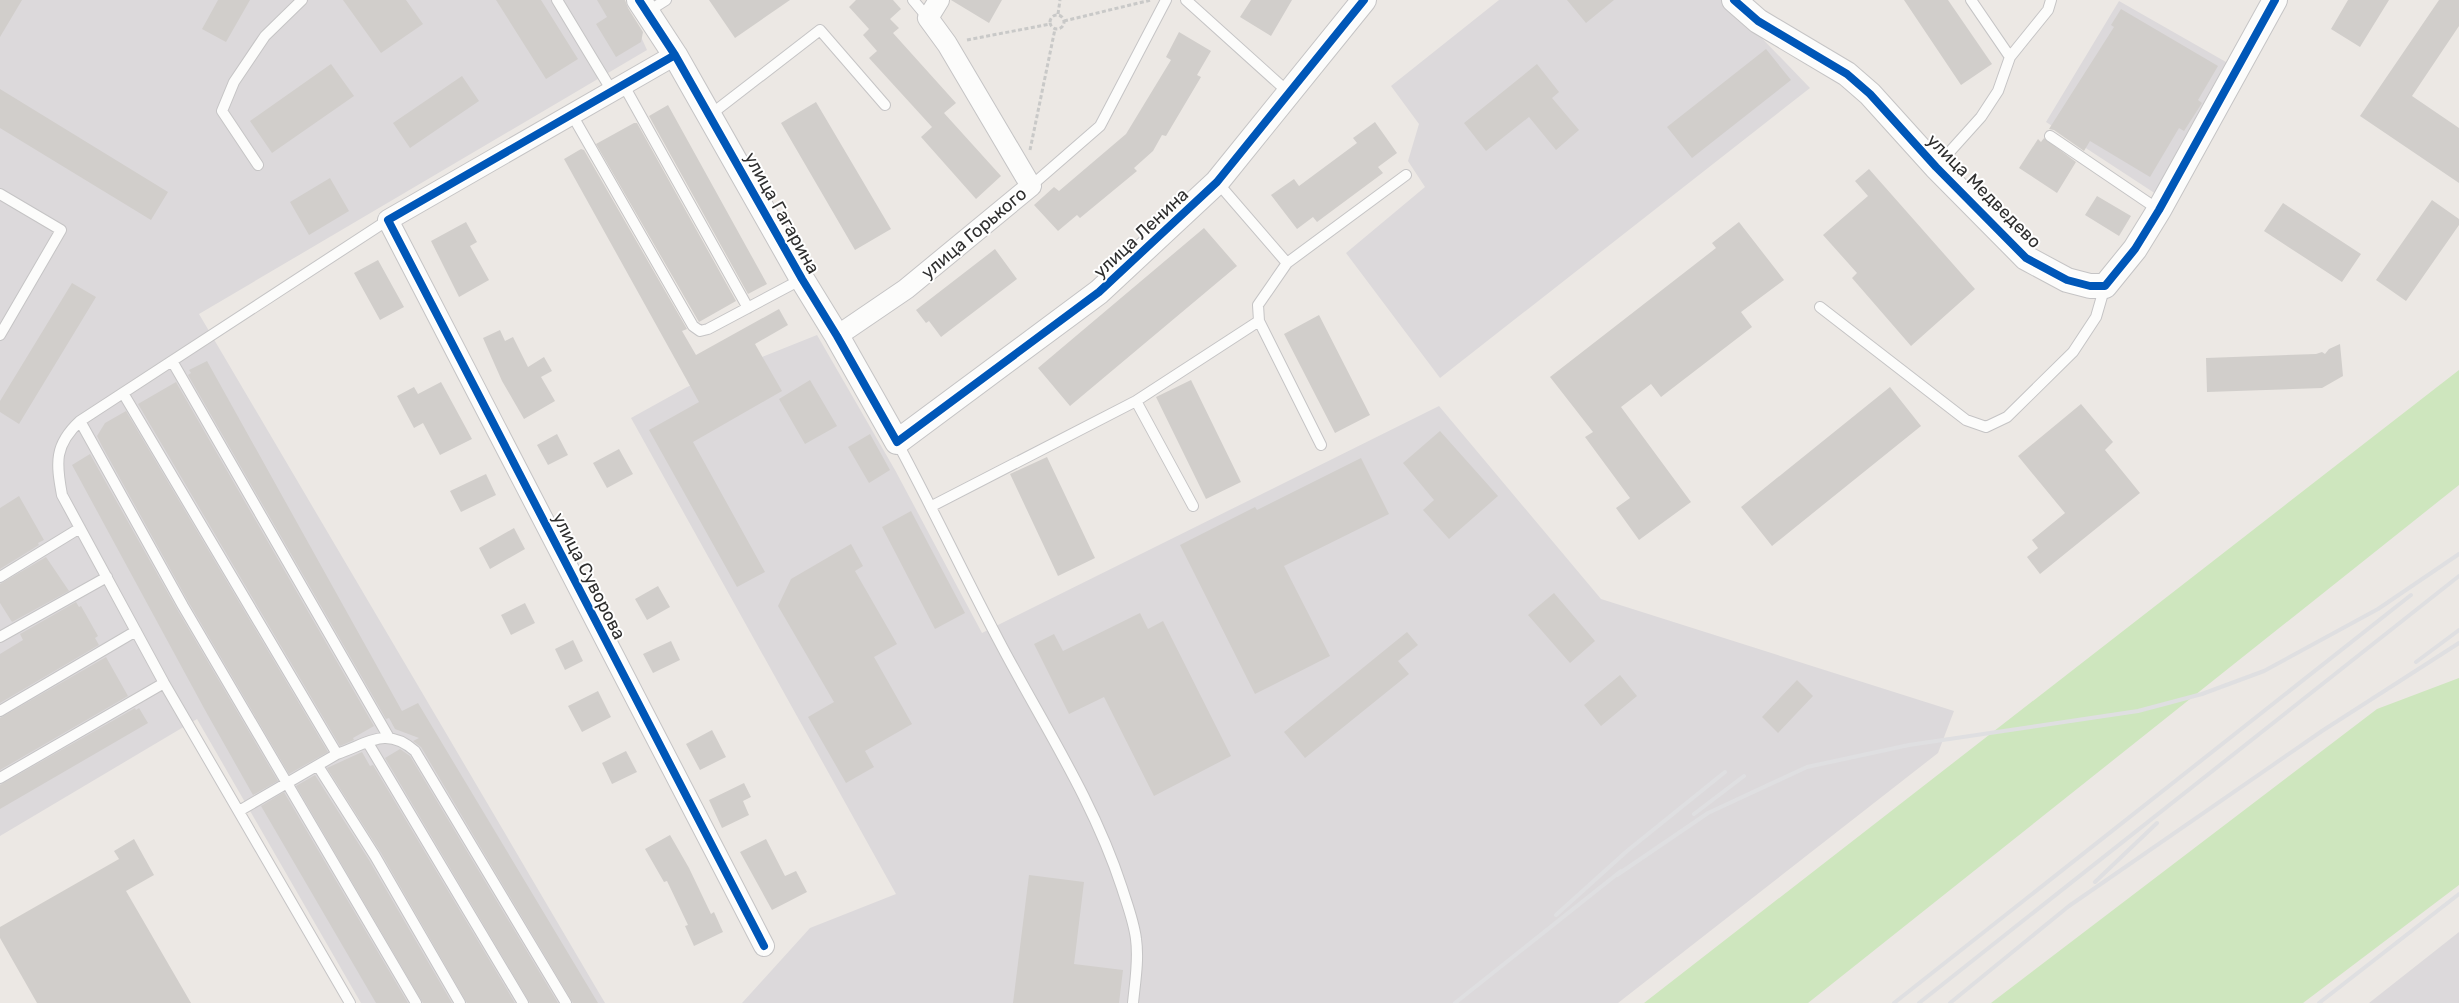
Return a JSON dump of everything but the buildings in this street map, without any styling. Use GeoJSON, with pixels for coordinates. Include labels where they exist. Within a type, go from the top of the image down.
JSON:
{"type":"FeatureCollection","features":[{"type":"Feature","properties":{"kind":"street"},"geometry":{"type":"LineString","coordinates":[[928,18],[939,0]]}},
{"type":"Feature","properties":{"kind":"street","name":"улица Ленина"},"geometry":{"type":"LineString","coordinates":[[897,442],[1099,292],[1217,182],[1364,0]]}},
{"type":"Feature","properties":{"kind":"street","name":"улица Медведево"},"geometry":{"type":"LineString","coordinates":[[1734,0],[1758,21],[1847,74],[1870,94],[1936,167],[2026,258],[2067,280],[2090,286],[2105,286]]}},
{"type":"Feature","properties":{"kind":"street"},"geometry":{"type":"LineString","coordinates":[[2105,286],[2135,249],[2159,210],[2275,0]]}},
{"type":"Feature","properties":{"kind":"street","name":"улица Гагарина"},"geometry":{"type":"LineString","coordinates":[[651,4],[676,55],[802,279],[837,336],[897,442]]}},
{"type":"Feature","properties":{"kind":"street","name":"улица Горького"},"geometry":{"type":"LineString","coordinates":[[837,336],[906,289],[1031,186],[947,44],[928,18]]}},
{"type":"Feature","properties":{"kind":"street"},"geometry":{"type":"LineString","coordinates":[[388,220],[571,113],[676,55]]}},
{"type":"Feature","properties":{"kind":"street","name":"улица Суворова"},"geometry":{"type":"LineString","coordinates":[[388,220],[764,946]]}},
{"type":"Feature","properties":{"kind":"lane"},"geometry":{"type":"LineString","coordinates":[[258,165],[222,111],[234,82],[265,36],[302,0]]}},
{"type":"Feature","properties":{"kind":"lane"},"geometry":{"type":"LineString","coordinates":[[557,0],[618,88],[748,308]]}},
{"type":"Feature","properties":{"kind":"lane"},"geometry":{"type":"LineString","coordinates":[[913,0],[928,18]]}},
{"type":"Feature","properties":{"kind":"lane"},"geometry":{"type":"LineString","coordinates":[[1031,186],[1100,126],[1166,0]]}},
{"type":"Feature","properties":{"kind":"lane"},"geometry":{"type":"LineString","coordinates":[[1186,0],[1288,92]]}},
{"type":"Feature","properties":{"kind":"lane"},"geometry":{"type":"LineString","coordinates":[[1971,0],[2010,57]]}},
{"type":"Feature","properties":{"kind":"lane"},"geometry":{"type":"LineString","coordinates":[[1936,167],[1981,117],[1998,91],[2010,57],[2048,10],[2051,0]]}},
{"type":"Feature","properties":{"kind":"lane"},"geometry":{"type":"LineString","coordinates":[[710,115],[820,30],[885,105]]}},
{"type":"Feature","properties":{"kind":"lane"},"geometry":{"type":"LineString","coordinates":[[571,113],[694,326],[700,331],[708,329],[802,279]]}},
{"type":"Feature","properties":{"kind":"lane"},"geometry":{"type":"LineString","coordinates":[[2050,136],[2159,210]]}},
{"type":"Feature","properties":{"kind":"lane"},"geometry":{"type":"LineString","coordinates":[[1321,445],[1259,321],[1258,305],[1286,263],[1406,175]]}},
{"type":"Feature","properties":{"kind":"lane"},"geometry":{"type":"LineString","coordinates":[[1217,182],[1286,263]]}},
{"type":"Feature","properties":{"kind":"lane"},"geometry":{"type":"LineString","coordinates":[[0,194],[61,230],[0,334]]}},
{"type":"Feature","properties":{"kind":"lane"},"geometry":{"type":"LineString","coordinates":[[350,1003],[164,683],[62,495],[56,467],[60,447],[80,421],[388,220]]}},
{"type":"Feature","properties":{"kind":"lane"},"geometry":{"type":"LineString","coordinates":[[1820,307],[1966,420],[1986,427],[2007,417],[2073,352],[2096,317],[2105,286]]}},
{"type":"Feature","properties":{"kind":"lane"},"geometry":{"type":"LineString","coordinates":[[932,506],[1136,401],[1259,321]]}},
{"type":"Feature","properties":{"kind":"lane"},"geometry":{"type":"LineString","coordinates":[[172,361],[388,736]]}},
{"type":"Feature","properties":{"kind":"lane"},"geometry":{"type":"LineString","coordinates":[[124,393],[337,754]]}},
{"type":"Feature","properties":{"kind":"lane"},"geometry":{"type":"LineString","coordinates":[[1136,401],[1193,506]]}},
{"type":"Feature","properties":{"kind":"lane"},"geometry":{"type":"LineString","coordinates":[[80,421],[183,606],[416,1003]]}},
{"type":"Feature","properties":{"kind":"lane"},"geometry":{"type":"LineString","coordinates":[[897,442],[932,506],[1000,642],[1067,760],[1099,826],[1115,866],[1136,938],[1138,960],[1133,1003]]}},
{"type":"Feature","properties":{"kind":"lane"},"geometry":{"type":"LineString","coordinates":[[0,578],[80,528]]}},
{"type":"Feature","properties":{"kind":"lane"},"geometry":{"type":"LineString","coordinates":[[0,637],[106,577]]}},
{"type":"Feature","properties":{"kind":"lane"},"geometry":{"type":"LineString","coordinates":[[0,711],[136,631]]}},
{"type":"Feature","properties":{"kind":"lane"},"geometry":{"type":"LineString","coordinates":[[0,778],[164,683]]}},
{"type":"Feature","properties":{"kind":"lane"},"geometry":{"type":"LineString","coordinates":[[239,811],[337,754],[388,736],[404,741],[415,751],[566,1003]]}},
{"type":"Feature","properties":{"kind":"lane"},"geometry":{"type":"LineString","coordinates":[[368,742],[523,1003]]}},
{"type":"Feature","properties":{"kind":"lane"},"geometry":{"type":"LineString","coordinates":[[318,766],[374,856],[460,1003]]}},
{"type":"Feature","properties":{"kind":"path"},"geometry":{"type":"LineString","coordinates":[[1060,0],[1058,14],[1064,21]]}},
{"type":"Feature","properties":{"kind":"path"},"geometry":{"type":"LineString","coordinates":[[1064,21],[1152,0]]}},
{"type":"Feature","properties":{"kind":"path"},"geometry":{"type":"LineString","coordinates":[[1050,24],[1051,17],[1058,14]]}},
{"type":"Feature","properties":{"kind":"path"},"geometry":{"type":"LineString","coordinates":[[1055,29],[1062,27],[1064,21]]}},
{"type":"Feature","properties":{"kind":"path"},"geometry":{"type":"LineString","coordinates":[[1050,24],[1055,29]]}},
{"type":"Feature","properties":{"kind":"path"},"geometry":{"type":"LineString","coordinates":[[947,44],[1050,24]]}},
{"type":"Feature","properties":{"kind":"path"},"geometry":{"type":"LineString","coordinates":[[1016,162],[1028,154],[1031,148],[1055,29]]}},
{"type":"Feature","properties":{"kind":"shaded area"},"geometry":{"type":"Polygon","coordinates":[[[0,0],[623,0],[627,6],[647,50],[199,314],[605,1003],[361,1003],[197,719],[0,836],[0,0]]]}},
{"type":"Feature","properties":{"kind":"shaded area"},"geometry":{"type":"Polygon","coordinates":[[[1499,0],[1725,0],[1810,88],[1440,378],[1346,253],[1425,187],[1408,161],[1419,124],[1391,86],[1499,0]]]}},
{"type":"Feature","properties":{"kind":"shaded area"},"geometry":{"type":"Polygon","coordinates":[[[2119,1],[2233,66],[2156,194],[2046,122],[2119,1]]]}},
{"type":"Feature","properties":{"kind":"shaded area"},"geometry":{"type":"Polygon","coordinates":[[[817,335],[895,470],[982,633],[1439,406],[1601,599],[1954,711],[1938,753],[1618,1003],[742,1003],[810,928],[896,894],[631,418],[687,387],[817,335]]]}},
{"type":"Feature","properties":{"kind":"shaded area"},"geometry":{"type":"Polygon","coordinates":[[[2459,932],[2459,1003],[2369,1003],[2459,932]]]}},
{"type":"Feature","properties":{"kind":"green space"},"geometry":{"type":"Polygon","coordinates":[[[2459,370],[2459,485],[1808,1003],[1644,1003],[2459,370]]]}},
{"type":"Feature","properties":{"kind":"green space"},"geometry":{"type":"Polygon","coordinates":[[[2459,678],[2459,885],[2303,1003],[1991,1003],[2377,709],[2459,678]]]}},
{"type":"Feature","properties":{"kind":"railway"},"geometry":{"type":"LineString","coordinates":[[1617,875],[1708,813],[1807,767],[1909,745],[2138,711],[2202,694],[2264,671],[2378,609],[2459,554]]}},
{"type":"Feature","properties":{"kind":"railway"},"geometry":{"type":"LineString","coordinates":[[1919,1003],[2459,576]]}},
{"type":"Feature","properties":{"kind":"railway"},"geometry":{"type":"LineString","coordinates":[[1894,1003],[2411,595]]}},
{"type":"Feature","properties":{"kind":"railway"},"geometry":{"type":"LineString","coordinates":[[2416,662],[2459,630]]}},
{"type":"Feature","properties":{"kind":"railway"},"geometry":{"type":"LineString","coordinates":[[1950,1003],[2069,906],[2322,731],[2459,643]]}},
{"type":"Feature","properties":{"kind":"railway"},"geometry":{"type":"LineString","coordinates":[[1556,915],[1627,851],[1725,772]]}},
{"type":"Feature","properties":{"kind":"railway"},"geometry":{"type":"LineString","coordinates":[[1694,814],[1744,776]]}},
{"type":"Feature","properties":{"kind":"railway"},"geometry":{"type":"LineString","coordinates":[[2095,882],[2157,823]]}},
{"type":"Feature","properties":{"kind":"railway"},"geometry":{"type":"LineString","coordinates":[[1455,1003],[1621,871]]}},
{"type":"Feature","properties":{"kind":"railway"},"geometry":{"type":"LineString","coordinates":[[2319,1003],[2459,894]]}},
{"type":"Feature","properties":{"kind":"cycle path"},"geometry":{"type":"LineString","coordinates":[[639,0],[675,55],[897,442],[1099,292],[1217,182],[1364,0]]}},
{"type":"Feature","properties":{"kind":"cycle path"},"geometry":{"type":"LineString","coordinates":[[1734,0],[1758,21],[1847,74],[1870,94],[1936,167],[2026,258],[2067,280],[2090,286],[2105,286],[2135,249],[2159,210],[2275,0]]}},
{"type":"Feature","properties":{"kind":"cycle path"},"geometry":{"type":"LineString","coordinates":[[675,55],[388,220],[764,946]]}}]}
